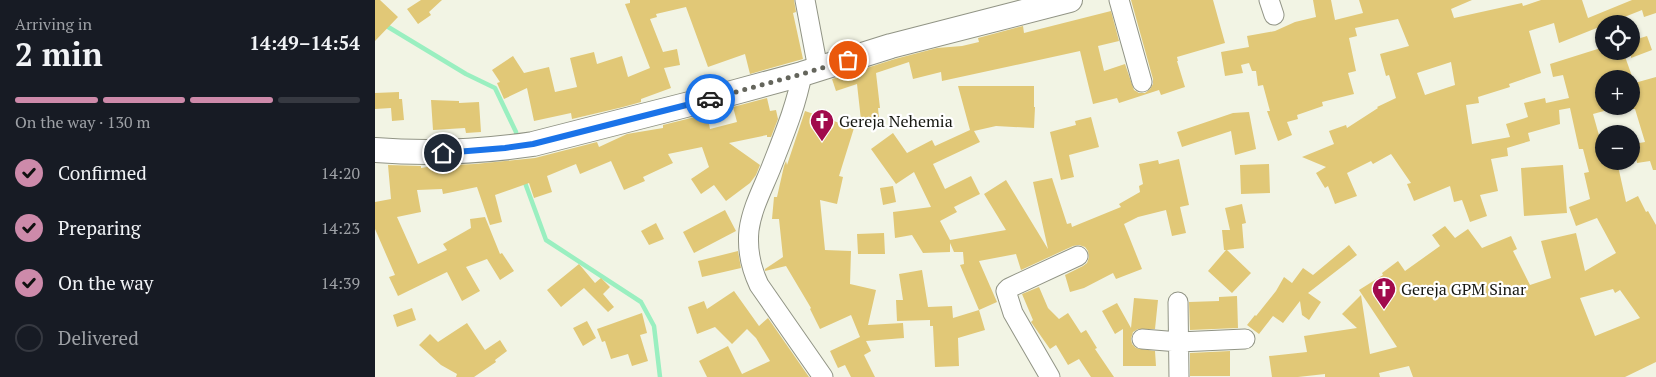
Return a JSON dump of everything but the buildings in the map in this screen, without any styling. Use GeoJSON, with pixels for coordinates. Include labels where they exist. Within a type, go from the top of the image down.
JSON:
{"type":"FeatureCollection","features":[{"type":"Feature","properties":{"kind":"main road"},"geometry":{"type":"LineString","coordinates":[[375,150],[443,153],[533,144],[810,71],[891,46],[1069,0]]}},
{"type":"Feature","properties":{"kind":"street"},"geometry":{"type":"LineString","coordinates":[[805,0],[810,71],[797,98],[756,202],[749,230],[749,250],[754,274],[759,285],[823,377]]}},
{"type":"Feature","properties":{"kind":"street"},"geometry":{"type":"LineString","coordinates":[[1119,0],[1142,82]]}},
{"type":"Feature","properties":{"kind":"street"},"geometry":{"type":"LineString","coordinates":[[1050,377],[1013,313],[1006,291],[1078,256]]}},
{"type":"Feature","properties":{"kind":"street"},"geometry":{"type":"LineString","coordinates":[[1178,302],[1179,377]]}},
{"type":"Feature","properties":{"kind":"street"},"geometry":{"type":"LineString","coordinates":[[1142,339],[1179,342],[1245,340]]}},
{"type":"Feature","properties":{"kind":"waterway"},"geometry":{"type":"LineString","coordinates":[[375,19],[466,74],[495,88],[516,132],[517,138]]}},
{"type":"Feature","properties":{"kind":"waterway"},"geometry":{"type":"LineString","coordinates":[[524,180],[546,240],[641,302],[654,326],[660,377]]}},
{"type":"Feature","properties":{"kind":"way so far"},"geometry":{"type":"LineString","coordinates":[[710,99],[848,60]]}},
{"type":"Feature","properties":{"kind":"place","name":"Gereja Nehemia"},"geometry":{"type":"Point","coordinates":[822,142]}},
{"type":"Feature","properties":{"kind":"place","name":"Gereja GPM Sinar"},"geometry":{"type":"Point","coordinates":[1384,310]}},
{"type":"Feature","properties":{"kind":"route"},"geometry":{"type":"LineString","coordinates":[[443,153],[533,144],[710,99]]}}]}
